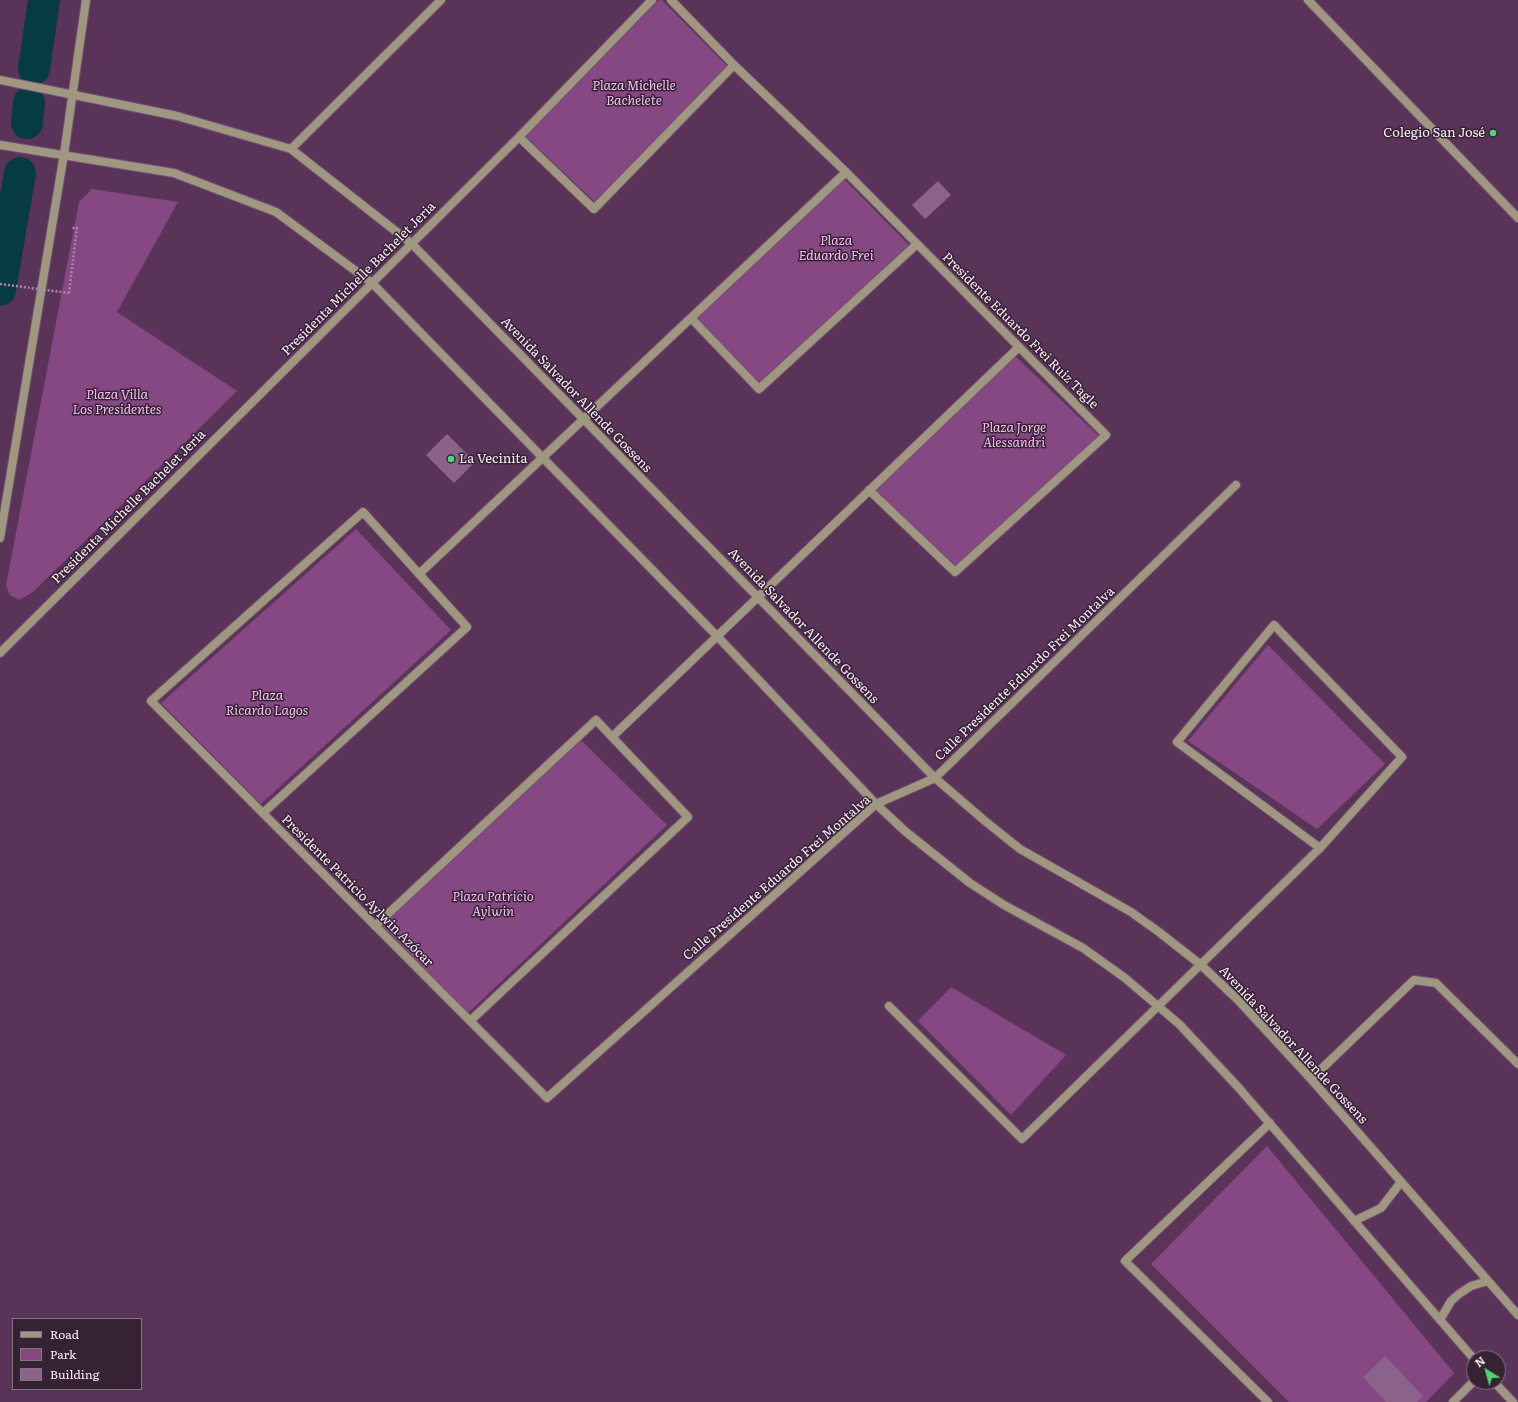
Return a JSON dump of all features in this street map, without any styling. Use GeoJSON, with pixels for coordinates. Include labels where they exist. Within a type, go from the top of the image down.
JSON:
{"type":"FeatureCollection","features":[{"type":"Feature","properties":{"kind":"street"},"geometry":{"type":"LineString","coordinates":[[0,538],[64,154],[86,0]]}},
{"type":"Feature","properties":{"kind":"street"},"geometry":{"type":"LineString","coordinates":[[291,149],[441,0]]}},
{"type":"Feature","properties":{"kind":"street","name":"Presidenta Michelle Bachelet Jeria"},"geometry":{"type":"LineString","coordinates":[[0,653],[519,137],[652,0]]}},
{"type":"Feature","properties":{"kind":"street","name":"Presidente Eduardo Frei Ruiz Tagle"},"geometry":{"type":"LineString","coordinates":[[671,0],[734,65],[846,172],[1106,435],[955,572],[869,490]]}},
{"type":"Feature","properties":{"kind":"street"},"geometry":{"type":"LineString","coordinates":[[1308,0],[1518,218]]}},
{"type":"Feature","properties":{"kind":"street"},"geometry":{"type":"LineString","coordinates":[[519,137],[594,209],[734,65]]}},
{"type":"Feature","properties":{"kind":"street","name":"Avenida Salvador Allende Gossens"},"geometry":{"type":"LineString","coordinates":[[0,80],[177,116],[291,149],[412,244],[935,778],[1020,849],[1131,912],[1201,965],[1238,1000],[1311,1079],[1518,1315]]}},
{"type":"Feature","properties":{"kind":"street"},"geometry":{"type":"LineString","coordinates":[[0,145],[64,154],[174,173],[276,212],[372,283],[543,456],[717,636],[876,804],[938,859],[970,883],[1004,905],[1083,948],[1125,978],[1184,1029],[1270,1123],[1466,1350]]}},
{"type":"Feature","properties":{"kind":"street"},"geometry":{"type":"LineString","coordinates":[[263,813],[467,627],[419,574],[846,172]]}},
{"type":"Feature","properties":{"kind":"street"},"geometry":{"type":"LineString","coordinates":[[691,318],[759,389],[917,244]]}},
{"type":"Feature","properties":{"kind":"street"},"geometry":{"type":"LineString","coordinates":[[612,737],[1019,348]]}},
{"type":"Feature","properties":{"kind":"street","name":"Calle Presidente Eduardo Frei Montalva"},"geometry":{"type":"LineString","coordinates":[[547,1098],[876,804],[935,778],[1236,485]]}},
{"type":"Feature","properties":{"kind":"street","name":"Presidente Patricio Aylwin Azócar"},"geometry":{"type":"LineString","coordinates":[[419,574],[363,512],[151,701],[547,1098]]}},
{"type":"Feature","properties":{"kind":"street"},"geometry":{"type":"LineString","coordinates":[[889,1006],[1022,1139],[1320,848],[1402,757],[1274,625],[1177,742],[1320,848]]}},
{"type":"Feature","properties":{"kind":"street"},"geometry":{"type":"LineString","coordinates":[[376,926],[596,720],[688,818],[470,1021]]}},
{"type":"Feature","properties":{"kind":"street"},"geometry":{"type":"LineString","coordinates":[[1311,1079],[1414,980],[1436,983],[1518,1064]]}},
{"type":"Feature","properties":{"kind":"street"},"geometry":{"type":"LineString","coordinates":[[1268,1402],[1125,1261],[1270,1123]]}},
{"type":"Feature","properties":{"kind":"street"},"geometry":{"type":"LineString","coordinates":[[1354,1221],[1381,1208],[1401,1182]]}},
{"type":"Feature","properties":{"kind":"street"},"geometry":{"type":"LineString","coordinates":[[1440,1320],[1451,1301],[1458,1294],[1471,1286],[1488,1281]]}},
{"type":"Feature","properties":{"kind":"street"},"geometry":{"type":"LineString","coordinates":[[1453,1402],[1466,1389]]}},
{"type":"Feature","properties":{"kind":"street"},"geometry":{"type":"LineString","coordinates":[[1502,1390],[1513,1402]]}},
{"type":"Feature","properties":{"kind":"path"},"geometry":{"type":"LineString","coordinates":[[0,284],[69,293],[77,228]]}},
{"type":"Feature","properties":{"kind":"green space","name":"Plaza Michelle Bachelete"},"geometry":{"type":"Polygon","coordinates":[[[659,0],[662,0],[727,66],[595,202],[525,136],[659,0]]]}},
{"type":"Feature","properties":{"kind":"green space","name":"Plaza Eduardo Frei"},"geometry":{"type":"Polygon","coordinates":[[[843,178],[909,245],[760,384],[695,317],[843,178]]]}},
{"type":"Feature","properties":{"kind":"green space","name":"Plaza Villa Los Presidentes"},"geometry":{"type":"Polygon","coordinates":[[[92,189],[178,202],[117,312],[237,391],[33,592],[19,600],[10,595],[6,585],[79,202],[92,189]]]}},
{"type":"Feature","properties":{"kind":"green space","name":"Plaza Jorge Alessandri"},"geometry":{"type":"Polygon","coordinates":[[[1015,356],[1099,436],[954,567],[875,489],[1015,356]]]}},
{"type":"Feature","properties":{"kind":"green space","name":"Plaza Ricardo Lagos"},"geometry":{"type":"Polygon","coordinates":[[[356,529],[451,630],[261,804],[161,703],[356,529]]]}},
{"type":"Feature","properties":{"kind":"green space"},"geometry":{"type":"Polygon","coordinates":[[[1268,645],[1385,764],[1317,829],[1188,741],[1268,645]]]}},
{"type":"Feature","properties":{"kind":"green space","name":"Plaza Patricio Aylwin"},"geometry":{"type":"Polygon","coordinates":[[[581,740],[667,825],[468,1013],[381,927],[581,740]]]}},
{"type":"Feature","properties":{"kind":"green space"},"geometry":{"type":"Polygon","coordinates":[[[951,987],[1066,1055],[1011,1115],[918,1021],[951,987]]]}},
{"type":"Feature","properties":{"kind":"green space"},"geometry":{"type":"Polygon","coordinates":[[[1267,1146],[1454,1373],[1426,1402],[1289,1402],[1151,1264],[1267,1146]]]}},
{"type":"Feature","properties":{"kind":"building"},"geometry":{"type":"Polygon","coordinates":[[[938,181],[951,195],[925,219],[912,205],[938,181]]]}},
{"type":"Feature","properties":{"kind":"building","name":"La Vecinita"},"geometry":{"type":"Polygon","coordinates":[[[447,434],[475,462],[454,483],[426,455],[447,434]]]}},
{"type":"Feature","properties":{"kind":"building"},"geometry":{"type":"Polygon","coordinates":[[[1385,1356],[1423,1396],[1417,1402],[1386,1402],[1363,1377],[1385,1356]]]}},
{"type":"Feature","properties":{"kind":"waterway"},"geometry":{"type":"LineString","coordinates":[[34,69],[44,0]]}},
{"type":"Feature","properties":{"kind":"waterway"},"geometry":{"type":"LineString","coordinates":[[27,123],[29,103]]}},
{"type":"Feature","properties":{"kind":"waterway"},"geometry":{"type":"LineString","coordinates":[[0,290],[20,173]]}},
{"type":"Feature","properties":{"kind":"place","name":"Colegio San José"},"geometry":{"type":"Point","coordinates":[1493,133]}},
{"type":"Feature","properties":{"kind":"place","name":"La Vecinita"},"geometry":{"type":"Point","coordinates":[451,459]}}]}
